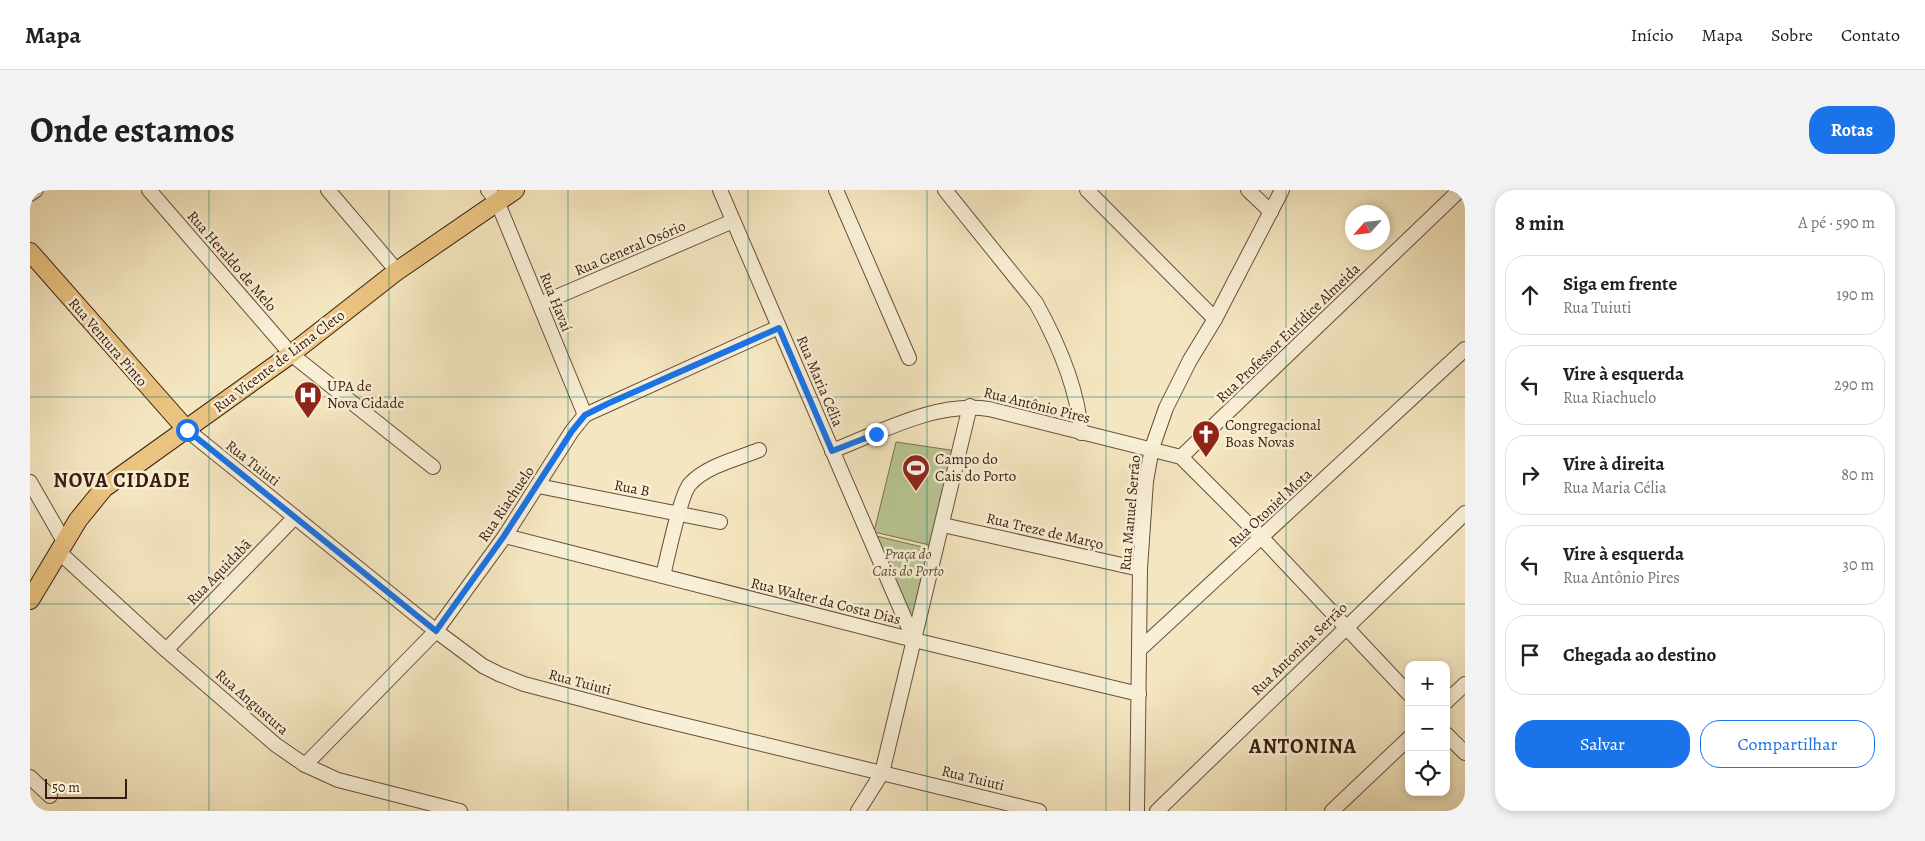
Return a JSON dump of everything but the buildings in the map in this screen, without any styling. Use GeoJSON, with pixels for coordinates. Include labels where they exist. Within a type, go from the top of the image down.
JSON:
{"type":"FeatureCollection","features":[{"type":"Feature","properties":{"kind":"main road","name":"Rua Vicente de Lima Cleto"},"geometry":{"type":"LineString","coordinates":[[30,600],[78,520],[104,488],[291,354],[492,196],[515,190]]}},
{"type":"Feature","properties":{"kind":"main road","name":"Rua Ventura Pinto"},"geometry":{"type":"LineString","coordinates":[[30,252],[187,430]]}},
{"type":"Feature","properties":{"kind":"street"},"geometry":{"type":"LineString","coordinates":[[30,194],[36,190]]}},
{"type":"Feature","properties":{"kind":"street","name":"Rua Heraldo de Melo"},"geometry":{"type":"LineString","coordinates":[[149,190],[291,354],[433,468]]}},
{"type":"Feature","properties":{"kind":"street"},"geometry":{"type":"LineString","coordinates":[[328,190],[397,271]]}},
{"type":"Feature","properties":{"kind":"street","name":"Rua Maria Célia"},"geometry":{"type":"LineString","coordinates":[[720,190],[914,640]]}},
{"type":"Feature","properties":{"kind":"street"},"geometry":{"type":"LineString","coordinates":[[836,190],[908,358]]}},
{"type":"Feature","properties":{"kind":"street"},"geometry":{"type":"LineString","coordinates":[[945,190],[1036,303],[1048,324],[1075,401],[1081,433]]}},
{"type":"Feature","properties":{"kind":"street"},"geometry":{"type":"LineString","coordinates":[[1086,190],[1215,319]]}},
{"type":"Feature","properties":{"kind":"street"},"geometry":{"type":"LineString","coordinates":[[1248,190],[1271,212]]}},
{"type":"Feature","properties":{"kind":"street","name":"Rua Manuel Serrão"},"geometry":{"type":"LineString","coordinates":[[1137,811],[1140,694],[1140,569],[1146,480],[1152,448],[1166,408],[1190,360],[1215,319],[1282,190]]}},
{"type":"Feature","properties":{"kind":"street","name":"Rua Professor Eurídice Almeida"},"geometry":{"type":"LineString","coordinates":[[1181,457],[1460,190]]}},
{"type":"Feature","properties":{"kind":"street","name":"Rua Havaí"},"geometry":{"type":"LineString","coordinates":[[492,196],[540,304],[585,415]]}},
{"type":"Feature","properties":{"kind":"street","name":"Rua General Osório"},"geometry":{"type":"LineString","coordinates":[[540,304],[733,221]]}},
{"type":"Feature","properties":{"kind":"street","name":"Rua Riachuelo"},"geometry":{"type":"LineString","coordinates":[[305,766],[436,631],[504,536],[572,431],[585,415],[779,328]]}},
{"type":"Feature","properties":{"kind":"street","name":"Rua Otoniel Mota"},"geometry":{"type":"LineString","coordinates":[[1140,649],[1465,349]]}},
{"type":"Feature","properties":{"kind":"street"},"geometry":{"type":"LineString","coordinates":[[858,811],[882,773],[970,406]]}},
{"type":"Feature","properties":{"kind":"street","name":"Rua Antônio Pires"},"geometry":{"type":"LineString","coordinates":[[832,451],[928,414],[952,407],[970,406],[1152,448],[1181,457]]}},
{"type":"Feature","properties":{"kind":"street","name":"Rua Tuiuti"},"geometry":{"type":"LineString","coordinates":[[187,430],[436,631],[483,666],[524,684],[1039,811]]}},
{"type":"Feature","properties":{"kind":"street"},"geometry":{"type":"LineString","coordinates":[[662,576],[686,488],[697,477],[759,450]]}},
{"type":"Feature","properties":{"kind":"street"},"geometry":{"type":"LineString","coordinates":[[1181,457],[1262,538],[1405,690]]}},
{"type":"Feature","properties":{"kind":"street","name":"Rua Angustura"},"geometry":{"type":"LineString","coordinates":[[30,482],[62,548],[166,650],[276,744],[305,766],[338,780],[460,811]]}},
{"type":"Feature","properties":{"kind":"street","name":"Rua B"},"geometry":{"type":"LineString","coordinates":[[538,486],[720,522]]}},
{"type":"Feature","properties":{"kind":"street","name":"Rua Antonina Serrão"},"geometry":{"type":"LineString","coordinates":[[1157,811],[1465,512]]}},
{"type":"Feature","properties":{"kind":"street","name":"Rua Aquidabã"},"geometry":{"type":"LineString","coordinates":[[166,650],[295,517]]}},
{"type":"Feature","properties":{"kind":"street","name":"Rua Treze de Março"},"geometry":{"type":"LineString","coordinates":[[943,525],[1140,569]]}},
{"type":"Feature","properties":{"kind":"street","name":"Rua Walter da Costa Dias"},"geometry":{"type":"LineString","coordinates":[[504,536],[914,640],[1140,694]]}},
{"type":"Feature","properties":{"kind":"street"},"geometry":{"type":"LineString","coordinates":[[1450,698],[1465,684]]}},
{"type":"Feature","properties":{"kind":"street"},"geometry":{"type":"LineString","coordinates":[[1450,738],[1465,753]]}},
{"type":"Feature","properties":{"kind":"street"},"geometry":{"type":"LineString","coordinates":[[1332,811],[1405,742]]}},
{"type":"Feature","properties":{"kind":"street"},"geometry":{"type":"LineString","coordinates":[[30,777],[50,796]]}},
{"type":"Feature","properties":{"kind":"green space","name":"Campo do Cais do Porto"},"geometry":{"type":"Polygon","coordinates":[[[896,442],[957,451],[934,546],[874,532],[896,442]]]}},
{"type":"Feature","properties":{"kind":"green space","name":"Praça do Cais do Porto"},"geometry":{"type":"Polygon","coordinates":[[[872,535],[931,549],[912,618],[872,535]]]}},
{"type":"Feature","properties":{"kind":"place","name":"UPA de Nova Cidade"},"geometry":{"type":"Point","coordinates":[308,419]}},
{"type":"Feature","properties":{"kind":"place","name":"Congregacional Boas Novas"},"geometry":{"type":"Point","coordinates":[1206,458]}},
{"type":"Feature","properties":{"kind":"place","name":"Campo do Cais do Porto"},"geometry":{"type":"Point","coordinates":[916,492]}},
{"type":"Feature","properties":{"kind":"district","name":"NOVA CIDADE"},"geometry":{"type":"Point","coordinates":[122,480]}},
{"type":"Feature","properties":{"kind":"district","name":"ANTONINA"},"geometry":{"type":"Point","coordinates":[1303,746]}},
{"type":"Feature","properties":{"kind":"route"},"geometry":{"type":"LineString","coordinates":[[187,430],[436,631],[504,536],[572,431],[585,415],[607,404],[779,328],[832,451],[876,434]]}}]}
